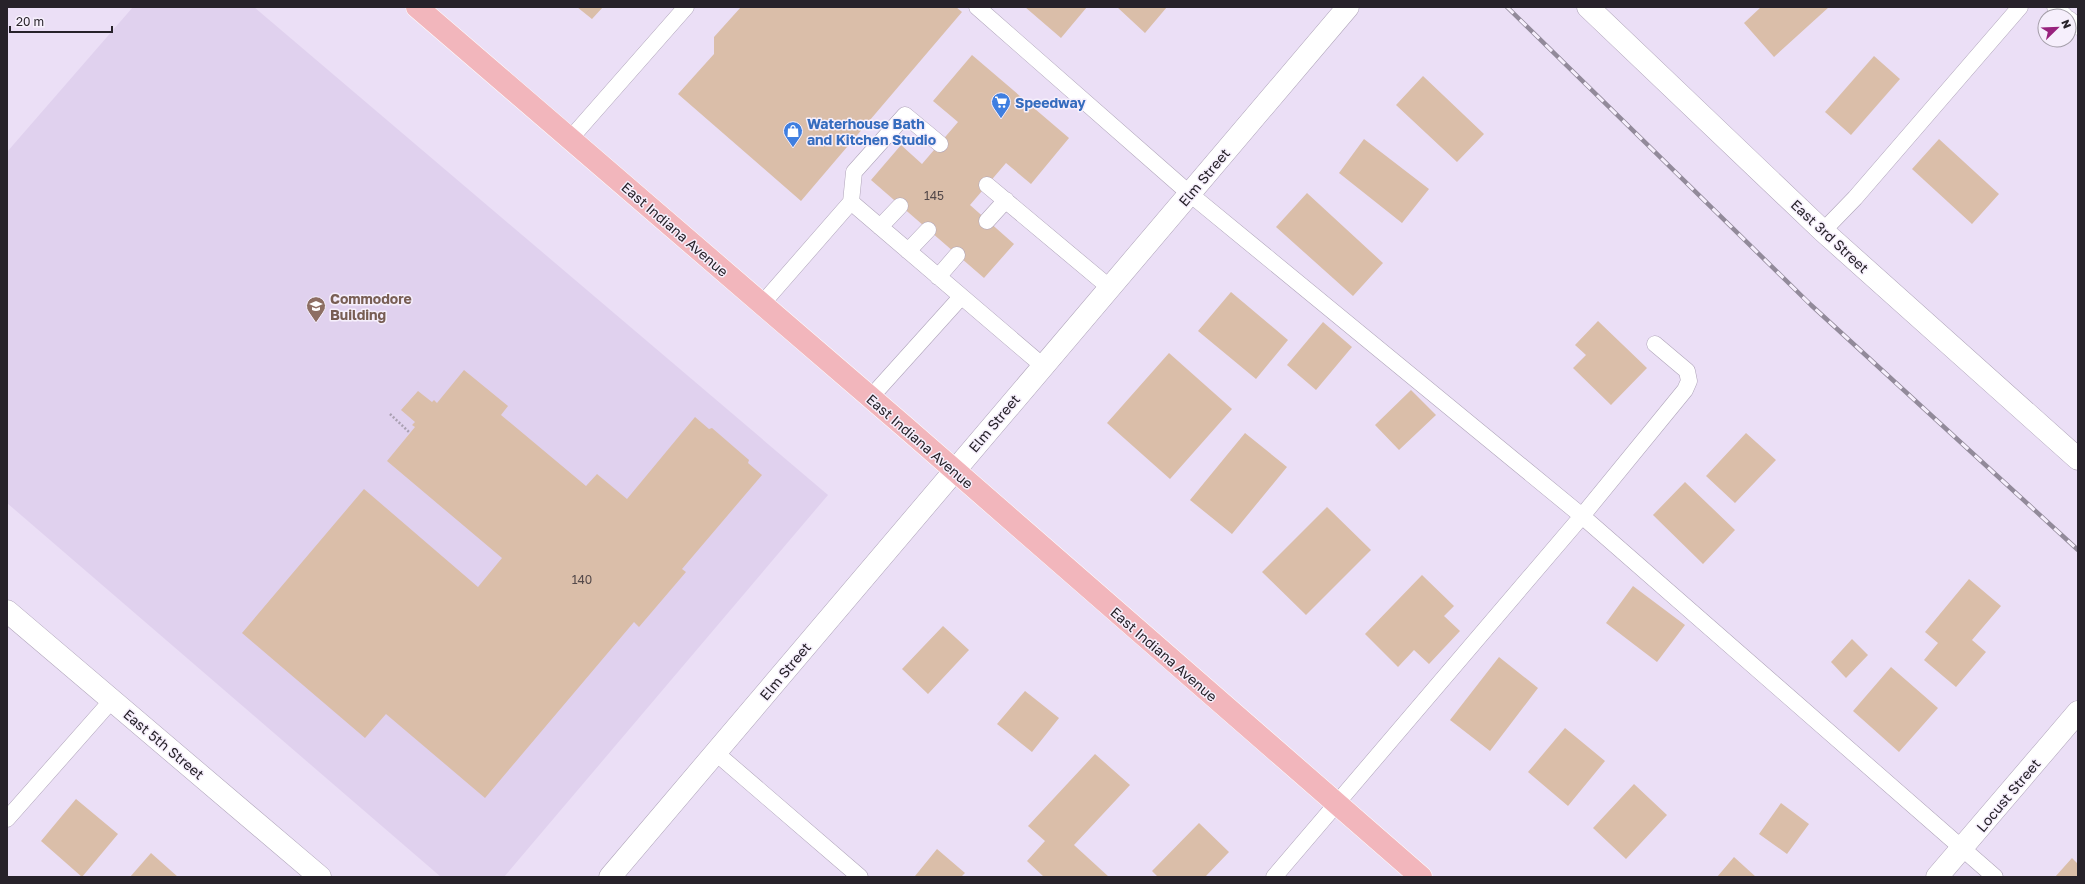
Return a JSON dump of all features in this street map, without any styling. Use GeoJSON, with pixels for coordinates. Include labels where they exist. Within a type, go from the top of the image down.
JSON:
{"type":"FeatureCollection","features":[{"type":"Feature","properties":{"kind":"main road","name":"East Indiana Avenue"},"geometry":{"type":"LineString","coordinates":[[417,7],[762,304],[1421,877]]}},
{"type":"Feature","properties":{"kind":"street","name":"Elm Street"},"geometry":{"type":"LineString","coordinates":[[610,877],[1348,7]]}},
{"type":"Feature","properties":{"kind":"street","name":"East 3rd Street"},"geometry":{"type":"LineString","coordinates":[[1588,7],[1823,231],[2078,459]]}},
{"type":"Feature","properties":{"kind":"street","name":"East 5th Street"},"geometry":{"type":"LineString","coordinates":[[7,611],[320,877]]}},
{"type":"Feature","properties":{"kind":"street","name":"Locust Street"},"geometry":{"type":"LineString","coordinates":[[1937,877],[2078,712]]}},
{"type":"Feature","properties":{"kind":"lane"},"geometry":{"type":"LineString","coordinates":[[570,139],[686,7]]}},
{"type":"Feature","properties":{"kind":"lane"},"geometry":{"type":"LineString","coordinates":[[977,7],[1190,194],[1582,516],[1995,877]]}},
{"type":"Feature","properties":{"kind":"lane"},"geometry":{"type":"LineString","coordinates":[[1823,231],[1855,198],[2020,7]]}},
{"type":"Feature","properties":{"kind":"lane"},"geometry":{"type":"LineString","coordinates":[[762,304],[851,202],[854,172],[905,115],[940,144]]}},
{"type":"Feature","properties":{"kind":"lane"},"geometry":{"type":"LineString","coordinates":[[987,185],[1109,288]]}},
{"type":"Feature","properties":{"kind":"lane"},"geometry":{"type":"LineString","coordinates":[[987,221],[1006,200]]}},
{"type":"Feature","properties":{"kind":"lane"},"geometry":{"type":"LineString","coordinates":[[851,202],[1043,366]]}},
{"type":"Feature","properties":{"kind":"lane"},"geometry":{"type":"LineString","coordinates":[[880,227],[900,206]]}},
{"type":"Feature","properties":{"kind":"lane"},"geometry":{"type":"LineString","coordinates":[[908,251],[928,230]]}},
{"type":"Feature","properties":{"kind":"lane"},"geometry":{"type":"LineString","coordinates":[[938,277],[957,255]]}},
{"type":"Feature","properties":{"kind":"lane"},"geometry":{"type":"LineString","coordinates":[[870,398],[961,296]]}},
{"type":"Feature","properties":{"kind":"lane"},"geometry":{"type":"LineString","coordinates":[[1274,877],[1582,516],[1687,386],[1689,376],[1687,371],[1655,344]]}},
{"type":"Feature","properties":{"kind":"lane"},"geometry":{"type":"LineString","coordinates":[[7,819],[112,700]]}},
{"type":"Feature","properties":{"kind":"lane"},"geometry":{"type":"LineString","coordinates":[[716,753],[860,877]]}},
{"type":"Feature","properties":{"kind":"path"},"geometry":{"type":"LineString","coordinates":[[390,414],[410,433]]}},
{"type":"Feature","properties":{"kind":"shaded area","name":"Commodore Building"},"geometry":{"type":"Polygon","coordinates":[[[133,7],[254,7],[828,495],[504,877],[441,877],[7,503],[7,152],[133,7]]]}},
{"type":"Feature","properties":{"kind":"building"},"geometry":{"type":"Polygon","coordinates":[[[577,7],[603,7],[592,19],[577,7]]]}},
{"type":"Feature","properties":{"kind":"building","name":"Waterhouse Bath and Kitchen Studio"},"geometry":{"type":"Polygon","coordinates":[[[741,7],[956,7],[962,12],[801,201],[678,94],[714,54],[714,37],[741,7]]]}},
{"type":"Feature","properties":{"kind":"building"},"geometry":{"type":"Polygon","coordinates":[[[1025,7],[1087,7],[1061,38],[1025,7]]]}},
{"type":"Feature","properties":{"kind":"building"},"geometry":{"type":"Polygon","coordinates":[[[1117,7],[1167,7],[1145,33],[1117,7]]]}},
{"type":"Feature","properties":{"kind":"building"},"geometry":{"type":"Polygon","coordinates":[[[1761,7],[1829,7],[1774,57],[1744,23],[1761,7]]]}},
{"type":"Feature","properties":{"kind":"building"},"geometry":{"type":"Polygon","coordinates":[[[972,55],[1069,138],[1031,184],[1006,163],[970,205],[1014,244],[984,278],[871,180],[901,145],[922,164],[958,122],[933,101],[972,55]]]}},
{"type":"Feature","properties":{"kind":"building"},"geometry":{"type":"Polygon","coordinates":[[[1874,56],[1900,79],[1851,135],[1825,112],[1874,56]]]}},
{"type":"Feature","properties":{"kind":"building"},"geometry":{"type":"Polygon","coordinates":[[[1423,76],[1484,134],[1457,162],[1396,105],[1423,76]]]}},
{"type":"Feature","properties":{"kind":"building"},"geometry":{"type":"Polygon","coordinates":[[[1364,139],[1429,189],[1402,223],[1339,173],[1364,139]]]}},
{"type":"Feature","properties":{"kind":"building"},"geometry":{"type":"Polygon","coordinates":[[[1939,139],[1999,194],[1972,224],[1912,169],[1939,139]]]}},
{"type":"Feature","properties":{"kind":"building"},"geometry":{"type":"Polygon","coordinates":[[[1307,193],[1383,263],[1353,296],[1276,227],[1307,193]]]}},
{"type":"Feature","properties":{"kind":"building"},"geometry":{"type":"Polygon","coordinates":[[[1231,292],[1288,340],[1256,379],[1198,331],[1231,292]]]}},
{"type":"Feature","properties":{"kind":"building"},"geometry":{"type":"Polygon","coordinates":[[[1598,321],[1647,368],[1611,405],[1573,368],[1586,355],[1575,345],[1598,321]]]}},
{"type":"Feature","properties":{"kind":"building"},"geometry":{"type":"Polygon","coordinates":[[[1323,322],[1352,347],[1316,390],[1287,365],[1323,322]]]}},
{"type":"Feature","properties":{"kind":"building"},"geometry":{"type":"Polygon","coordinates":[[[1169,353],[1232,409],[1170,479],[1107,423],[1169,353]]]}},
{"type":"Feature","properties":{"kind":"building"},"geometry":{"type":"Polygon","coordinates":[[[464,370],[508,406],[501,415],[586,486],[597,474],[627,499],[695,417],[709,429],[712,428],[749,460],[748,463],[762,475],[682,569],[686,572],[639,627],[634,622],[485,798],[386,714],[365,738],[242,633],[364,489],[478,587],[502,558],[387,461],[415,427],[412,425],[415,422],[401,410],[418,391],[432,402],[434,400],[437,403],[464,370]]]}},
{"type":"Feature","properties":{"kind":"building"},"geometry":{"type":"Polygon","coordinates":[[[1411,390],[1436,415],[1399,450],[1375,425],[1411,390]]]}},
{"type":"Feature","properties":{"kind":"building"},"geometry":{"type":"Polygon","coordinates":[[[1245,433],[1287,467],[1232,534],[1190,500],[1245,433]]]}},
{"type":"Feature","properties":{"kind":"building"},"geometry":{"type":"Polygon","coordinates":[[[1746,433],[1776,460],[1735,503],[1706,476],[1746,433]]]}},
{"type":"Feature","properties":{"kind":"building"},"geometry":{"type":"Polygon","coordinates":[[[1685,482],[1735,530],[1703,564],[1653,515],[1685,482]]]}},
{"type":"Feature","properties":{"kind":"building"},"geometry":{"type":"Polygon","coordinates":[[[1327,507],[1371,550],[1306,615],[1262,572],[1327,507]]]}},
{"type":"Feature","properties":{"kind":"building"},"geometry":{"type":"Polygon","coordinates":[[[1422,575],[1454,606],[1444,616],[1460,631],[1429,664],[1414,650],[1398,667],[1365,634],[1422,575]]]}},
{"type":"Feature","properties":{"kind":"building"},"geometry":{"type":"Polygon","coordinates":[[[1969,579],[2001,606],[1972,640],[1986,652],[1956,687],[1924,660],[1938,643],[1925,632],[1969,579]]]}},
{"type":"Feature","properties":{"kind":"building"},"geometry":{"type":"Polygon","coordinates":[[[1633,586],[1685,625],[1657,662],[1606,623],[1633,586]]]}},
{"type":"Feature","properties":{"kind":"building"},"geometry":{"type":"Polygon","coordinates":[[[943,626],[969,650],[928,694],[902,669],[943,626]]]}},
{"type":"Feature","properties":{"kind":"building"},"geometry":{"type":"Polygon","coordinates":[[[1852,639],[1868,655],[1846,678],[1831,662],[1852,639]]]}},
{"type":"Feature","properties":{"kind":"building"},"geometry":{"type":"Polygon","coordinates":[[[1499,657],[1538,688],[1490,751],[1450,720],[1499,657]]]}},
{"type":"Feature","properties":{"kind":"building"},"geometry":{"type":"Polygon","coordinates":[[[1891,667],[1938,708],[1899,752],[1853,711],[1891,667]]]}},
{"type":"Feature","properties":{"kind":"building"},"geometry":{"type":"Polygon","coordinates":[[[1025,691],[1059,718],[1032,752],[997,724],[1025,691]]]}},
{"type":"Feature","properties":{"kind":"building"},"geometry":{"type":"Polygon","coordinates":[[[1565,728],[1605,761],[1568,806],[1528,772],[1565,728]]]}},
{"type":"Feature","properties":{"kind":"building"},"geometry":{"type":"Polygon","coordinates":[[[1095,754],[1130,785],[1074,845],[1109,877],[1044,877],[1027,861],[1045,841],[1028,826],[1095,754]]]}},
{"type":"Feature","properties":{"kind":"building"},"geometry":{"type":"Polygon","coordinates":[[[1634,784],[1667,815],[1626,859],[1593,828],[1634,784]]]}},
{"type":"Feature","properties":{"kind":"building"},"geometry":{"type":"Polygon","coordinates":[[[76,799],[118,834],[82,877],[41,841],[76,799]]]}},
{"type":"Feature","properties":{"kind":"building"},"geometry":{"type":"Polygon","coordinates":[[[1781,803],[1809,824],[1787,854],[1759,834],[1781,803]]]}},
{"type":"Feature","properties":{"kind":"building"},"geometry":{"type":"Polygon","coordinates":[[[1199,823],[1229,852],[1205,877],[1158,877],[1152,871],[1199,823]]]}},
{"type":"Feature","properties":{"kind":"building"},"geometry":{"type":"Polygon","coordinates":[[[937,849],[965,873],[961,877],[915,876],[937,849]]]}},
{"type":"Feature","properties":{"kind":"building"},"geometry":{"type":"Polygon","coordinates":[[[151,853],[178,877],[130,877],[151,853]]]}},
{"type":"Feature","properties":{"kind":"building"},"geometry":{"type":"Polygon","coordinates":[[[1734,857],[1756,877],[1717,877],[1734,857]]]}},
{"type":"Feature","properties":{"kind":"building"},"geometry":{"type":"Polygon","coordinates":[[[2072,858],[2078,864],[2078,877],[2055,877],[2072,858]]]}},
{"type":"Feature","properties":{"kind":"railway"},"geometry":{"type":"LineString","coordinates":[[1507,7],[1811,305],[2078,550]]}},
{"type":"Feature","properties":{"kind":"place","name":"Speedway"},"geometry":{"type":"Point","coordinates":[1001,119]}},
{"type":"Feature","properties":{"kind":"place","name":"Waterhouse Bath and Kitchen Studio"},"geometry":{"type":"Point","coordinates":[793,148]}},
{"type":"Feature","properties":{"kind":"place","name":"Commodore Building"},"geometry":{"type":"Point","coordinates":[316,323]}}]}
